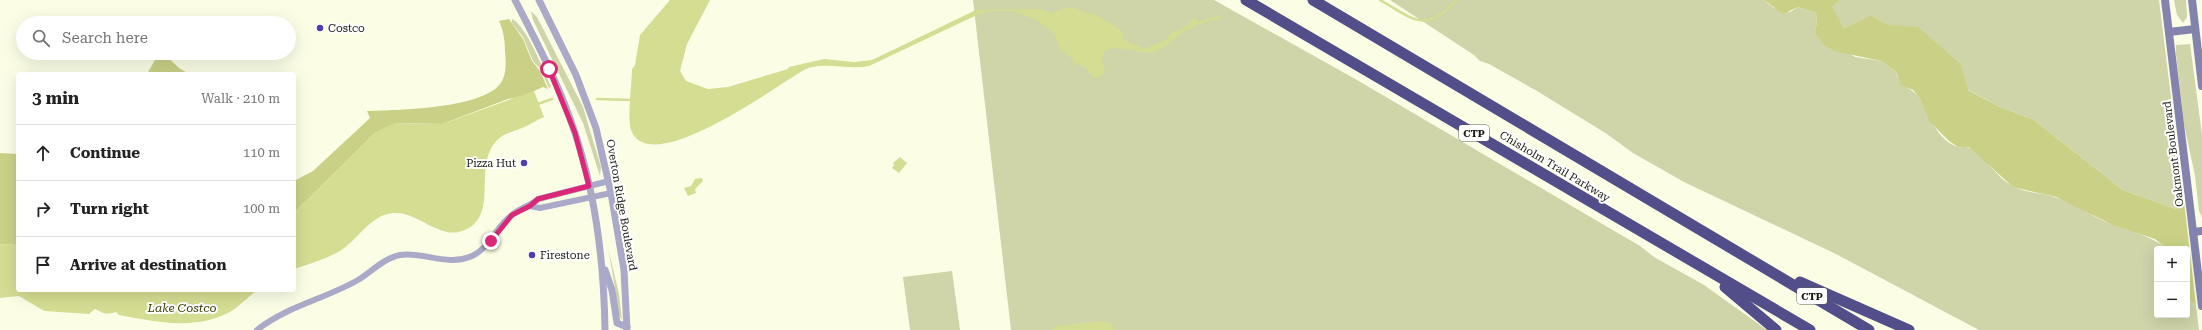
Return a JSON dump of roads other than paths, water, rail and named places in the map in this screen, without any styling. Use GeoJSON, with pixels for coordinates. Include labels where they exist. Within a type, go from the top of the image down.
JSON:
{"type":"FeatureCollection","features":[{"type":"Feature","properties":{"kind":"highway","name":"Chisholm Trail Parkway"},"geometry":{"type":"LineString","coordinates":[[1246,0],[1701,268],[1810,330]]}},
{"type":"Feature","properties":{"kind":"highway","name":"Chisholm Trail Parkway"},"geometry":{"type":"LineString","coordinates":[[1313,0],[1869,330]]}},
{"type":"Feature","properties":{"kind":"highway"},"geometry":{"type":"LineString","coordinates":[[1756,262],[1909,330]]}},
{"type":"Feature","properties":{"kind":"highway"},"geometry":{"type":"LineString","coordinates":[[1701,268],[1776,330]]}},
{"type":"Feature","properties":{"kind":"main road","name":"Oakmont Boulevard"},"geometry":{"type":"LineString","coordinates":[[2165,0],[2198,232],[2202,306]]}},
{"type":"Feature","properties":{"kind":"main road"},"geometry":{"type":"LineString","coordinates":[[2192,0],[2202,86]]}},
{"type":"Feature","properties":{"kind":"main road"},"geometry":{"type":"LineString","coordinates":[[2169,32],[2195,28]]}},
{"type":"Feature","properties":{"kind":"street"},"geometry":{"type":"LineString","coordinates":[[515,0],[549,69],[570,119],[592,198],[603,262],[612,290],[617,323],[627,328]]}},
{"type":"Feature","properties":{"kind":"street","name":"Overton Ridge Boulevard"},"geometry":{"type":"LineString","coordinates":[[539,0],[576,74],[593,116],[609,181],[624,270],[627,328]]}},
{"type":"Feature","properties":{"kind":"street"},"geometry":{"type":"LineString","coordinates":[[257,330],[280,315],[357,280],[393,257],[414,255],[425,258],[455,260],[472,256],[491,241],[512,215],[530,206],[538,199],[609,181]]}},
{"type":"Feature","properties":{"kind":"street"},"geometry":{"type":"LineString","coordinates":[[530,206],[540,208],[611,193]]}},
{"type":"Feature","properties":{"kind":"street"},"geometry":{"type":"LineString","coordinates":[[603,262],[605,330]]}},
{"type":"Feature","properties":{"kind":"water"},"geometry":{"type":"Polygon","coordinates":[[[670,0],[710,0],[687,44],[680,71],[686,81],[708,89],[728,87],[788,69],[789,67],[824,59],[854,62],[872,60],[976,10],[1040,9],[1054,14],[1055,9],[1058,11],[1064,8],[1074,8],[1086,13],[1096,14],[1100,18],[1112,23],[1122,31],[1124,40],[1145,49],[1167,39],[1171,33],[1185,27],[1194,18],[1197,19],[1198,24],[1186,30],[1165,47],[1155,52],[1149,53],[1116,48],[1109,49],[1104,52],[1102,59],[1105,73],[1098,78],[1093,77],[1087,69],[1077,63],[1074,65],[1073,59],[1067,55],[1065,50],[1061,52],[1055,34],[1034,19],[1013,11],[993,11],[979,14],[869,66],[816,66],[808,68],[747,106],[690,136],[664,144],[643,143],[631,130],[630,125],[632,69],[635,65],[640,35],[670,0]]]}},
{"type":"Feature","properties":{"kind":"water"},"geometry":{"type":"Polygon","coordinates":[[[534,91],[544,117],[502,136],[493,146],[488,157],[486,169],[483,206],[480,216],[473,225],[462,231],[452,233],[433,227],[414,217],[393,213],[378,218],[371,223],[340,251],[323,259],[296,268],[296,211],[375,133],[396,123],[442,124],[534,91]]]}},
{"type":"Feature","properties":{"kind":"water"},"geometry":{"type":"Polygon","coordinates":[[[900,157],[907,163],[899,173],[892,168],[894,165],[893,163],[900,157]]]}},
{"type":"Feature","properties":{"kind":"water"},"geometry":{"type":"Polygon","coordinates":[[[702,178],[703,181],[695,189],[696,193],[688,196],[684,188],[691,186],[695,179],[702,178]]]}},
{"type":"Feature","properties":{"kind":"water","name":"Lake Costco"},"geometry":{"type":"Polygon","coordinates":[[[0,244],[16,245],[16,292],[255,292],[228,313],[215,318],[188,323],[147,320],[119,315],[116,312],[105,314],[95,309],[89,314],[44,311],[19,296],[0,298],[0,244]]]}},
{"type":"Feature","properties":{"kind":"water"},"geometry":{"type":"Polygon","coordinates":[[[1101,321],[1110,323],[1115,330],[1051,330],[1056,326],[1101,321]]]}},
{"type":"Feature","properties":{"kind":"waterway"},"geometry":{"type":"LineString","coordinates":[[1380,0],[1411,18],[1420,20],[1428,20],[1436,17],[1446,11],[1457,0]]}},
{"type":"Feature","properties":{"kind":"waterway"},"geometry":{"type":"LineString","coordinates":[[1195,24],[1221,17]]}},
{"type":"Feature","properties":{"kind":"waterway"},"geometry":{"type":"LineString","coordinates":[[535,105],[552,99]]}},
{"type":"Feature","properties":{"kind":"waterway"},"geometry":{"type":"LineString","coordinates":[[597,99],[634,100]]}},
{"type":"Feature","properties":{"kind":"place","name":"Costco"},"geometry":{"type":"Point","coordinates":[320,28]}},
{"type":"Feature","properties":{"kind":"place","name":"Pizza Hut"},"geometry":{"type":"Point","coordinates":[524,163]}},
{"type":"Feature","properties":{"kind":"place","name":"Firestone"},"geometry":{"type":"Point","coordinates":[532,255]}}]}
